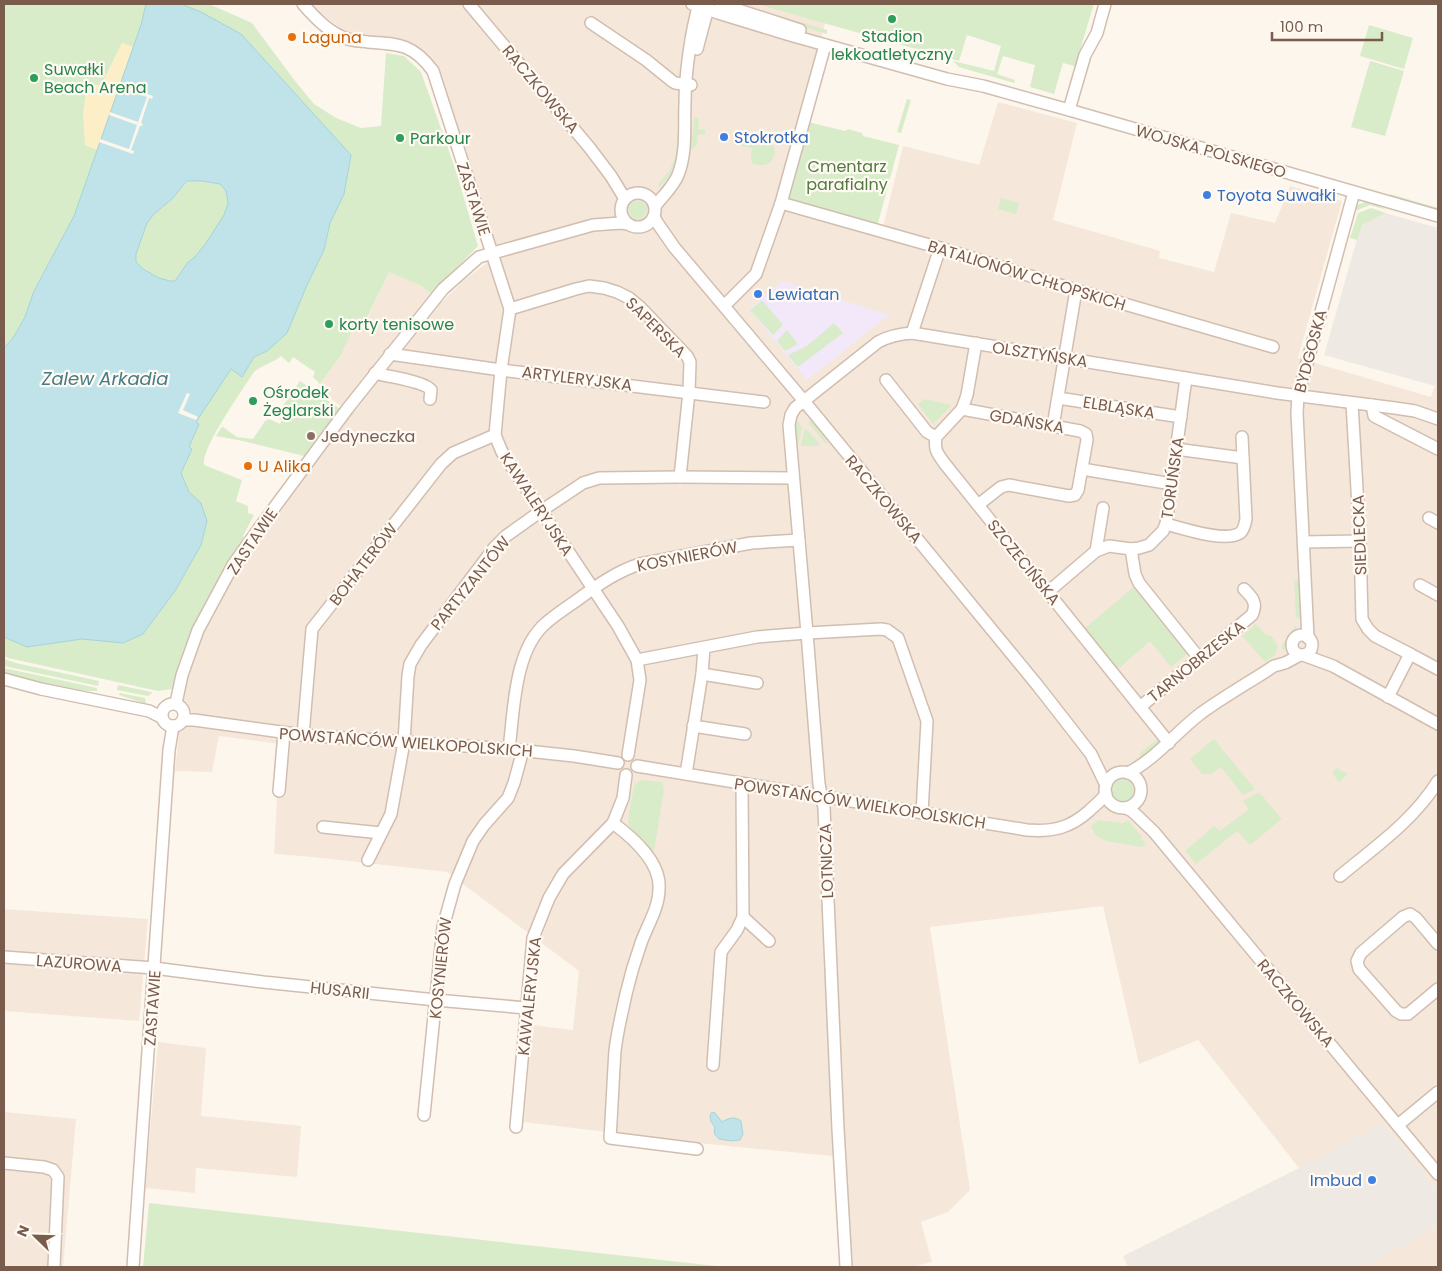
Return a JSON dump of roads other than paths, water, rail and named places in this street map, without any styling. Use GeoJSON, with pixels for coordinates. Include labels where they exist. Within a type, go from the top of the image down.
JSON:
{"type":"FeatureCollection","features":[{"type":"Feature","properties":{"kind":"street","name":"ZASTAWIE"},"geometry":{"type":"LineString","coordinates":[[132,1267],[169,750],[182,676],[198,630],[233,566],[276,505],[375,373],[443,289],[479,257],[492,254],[433,71],[427,63],[406,46],[346,38],[326,26],[303,4]]}},
{"type":"Feature","properties":{"kind":"street","name":"RACZKOWSKA"},"geometry":{"type":"LineString","coordinates":[[469,4],[589,147],[627,200]]}},
{"type":"Feature","properties":{"kind":"street","name":"WOJSKA POLSKIEGO"},"geometry":{"type":"LineString","coordinates":[[720,4],[793,28],[949,72],[983,86]]}},
{"type":"Feature","properties":{"kind":"street"},"geometry":{"type":"LineString","coordinates":[[1069,110],[1085,55],[1097,33],[1105,4]]}},
{"type":"Feature","properties":{"kind":"street"},"geometry":{"type":"LineString","coordinates":[[627,200],[622,217],[628,224],[633,227],[648,224],[678,174],[683,158],[688,85],[694,62],[701,5]]}},
{"type":"Feature","properties":{"kind":"street","name":"WOJSKA POLSKIEGO"},"geometry":{"type":"LineString","coordinates":[[701,5],[947,79],[983,86],[1438,216]]}},
{"type":"Feature","properties":{"kind":"street"},"geometry":{"type":"LineString","coordinates":[[591,23],[646,60],[675,83],[688,85]]}},
{"type":"Feature","properties":{"kind":"street"},"geometry":{"type":"LineString","coordinates":[[724,306],[756,274],[781,203],[826,44]]}},
{"type":"Feature","properties":{"kind":"street"},"geometry":{"type":"LineString","coordinates":[[648,196],[658,191],[681,164]]}},
{"type":"Feature","properties":{"kind":"street","name":"BYDGOSKA"},"geometry":{"type":"LineString","coordinates":[[1310,642],[1297,412],[1298,396],[1354,192]]}},
{"type":"Feature","properties":{"kind":"street"},"geometry":{"type":"LineString","coordinates":[[492,254],[592,225],[611,215],[627,200],[639,193],[648,196],[652,200],[655,211]]}},
{"type":"Feature","properties":{"kind":"street","name":"BATALIONÓW CHŁOPSKICH"},"geometry":{"type":"LineString","coordinates":[[781,203],[1273,347]]}},
{"type":"Feature","properties":{"kind":"street","name":"RACZKOWSKA"},"geometry":{"type":"LineString","coordinates":[[655,211],[659,226],[674,248],[804,401],[1038,686],[1091,754],[1106,789]]}},
{"type":"Feature","properties":{"kind":"street"},"geometry":{"type":"LineString","coordinates":[[592,225],[628,224]]}},
{"type":"Feature","properties":{"kind":"street","name":"RACZKOWSKA"},"geometry":{"type":"LineString","coordinates":[[644,226],[654,231],[674,248]]}},
{"type":"Feature","properties":{"kind":"street"},"geometry":{"type":"LineString","coordinates":[[912,333],[940,248]]}},
{"type":"Feature","properties":{"kind":"street","name":"KAWALERYJSKA"},"geometry":{"type":"LineString","coordinates":[[492,254],[510,308],[495,435],[502,452],[618,626],[637,660],[640,680],[628,755]]}},
{"type":"Feature","properties":{"kind":"street","name":"SAPERSKA"},"geometry":{"type":"LineString","coordinates":[[510,308],[588,286],[617,292],[629,298],[641,308],[687,356],[690,362],[689,392],[680,477]]}},
{"type":"Feature","properties":{"kind":"street"},"geometry":{"type":"LineString","coordinates":[[1053,426],[1076,290]]}},
{"type":"Feature","properties":{"kind":"street","name":"OLSZTYŃSKA"},"geometry":{"type":"LineString","coordinates":[[804,401],[878,342],[887,337],[912,333],[1298,396],[1415,411],[1438,419]]}},
{"type":"Feature","properties":{"kind":"street"},"geometry":{"type":"LineString","coordinates":[[886,380],[927,432],[936,437],[962,409],[967,396],[976,343]]}},
{"type":"Feature","properties":{"kind":"street","name":"ARTYLERYJSKA"},"geometry":{"type":"LineString","coordinates":[[390,354],[502,370],[764,402]]}},
{"type":"Feature","properties":{"kind":"street"},"geometry":{"type":"LineString","coordinates":[[375,373],[428,386],[431,390],[430,399]]}},
{"type":"Feature","properties":{"kind":"street","name":"TORUŃSKA"},"geometry":{"type":"LineString","coordinates":[[1096,550],[1109,546],[1131,549],[1139,548],[1149,545],[1163,531],[1166,524],[1186,378]]}},
{"type":"Feature","properties":{"kind":"street","name":"ELBLĄSKA"},"geometry":{"type":"LineString","coordinates":[[1058,398],[1181,417]]}},
{"type":"Feature","properties":{"kind":"street","name":"LOTNICZA"},"geometry":{"type":"LineString","coordinates":[[804,401],[796,408],[790,420],[819,784],[825,818],[846,1267]]}},
{"type":"Feature","properties":{"kind":"street","name":"SIEDLECKA"},"geometry":{"type":"LineString","coordinates":[[1352,403],[1360,541],[1362,619],[1375,636],[1438,669]]}},
{"type":"Feature","properties":{"kind":"street"},"geometry":{"type":"LineString","coordinates":[[1372,405],[1374,416],[1438,449]]}},
{"type":"Feature","properties":{"kind":"street","name":"GDAŃSKA"},"geometry":{"type":"LineString","coordinates":[[962,409],[1080,431],[1086,434],[1087,440],[1082,469]]}},
{"type":"Feature","properties":{"kind":"street","name":"BOHATERÓW"},"geometry":{"type":"LineString","coordinates":[[303,735],[312,629],[441,464],[453,453],[495,435]]}},
{"type":"Feature","properties":{"kind":"street","name":"SZCZECIŃSKA"},"geometry":{"type":"LineString","coordinates":[[936,437],[936,452],[1140,707],[1166,746]]}},
{"type":"Feature","properties":{"kind":"street"},"geometry":{"type":"LineString","coordinates":[[1166,524],[1217,536],[1240,533],[1246,519],[1242,437]]}},
{"type":"Feature","properties":{"kind":"street"},"geometry":{"type":"LineString","coordinates":[[1176,449],[1243,458]]}},
{"type":"Feature","properties":{"kind":"street"},"geometry":{"type":"LineString","coordinates":[[978,504],[1001,487],[1009,485],[1069,496],[1075,494],[1078,490],[1082,469],[1172,484]]}},
{"type":"Feature","properties":{"kind":"street","name":"PARTYZANTÓW"},"geometry":{"type":"LineString","coordinates":[[368,860],[391,814],[404,742],[410,664],[414,655],[494,548],[506,536],[584,483],[599,478],[794,478]]}},
{"type":"Feature","properties":{"kind":"street"},"geometry":{"type":"LineString","coordinates":[[1048,592],[1096,550],[1103,508]]}},
{"type":"Feature","properties":{"kind":"street","name":"KOSYNIERÓW"},"geometry":{"type":"LineString","coordinates":[[509,749],[520,667],[527,649],[545,623],[593,588],[624,569],[640,564],[751,543],[799,540]]}},
{"type":"Feature","properties":{"kind":"street"},"geometry":{"type":"LineString","coordinates":[[1304,542],[1360,541]]}},
{"type":"Feature","properties":{"kind":"street"},"geometry":{"type":"LineString","coordinates":[[1131,549],[1135,574],[1140,583],[1199,658]]}},
{"type":"Feature","properties":{"kind":"street"},"geometry":{"type":"LineString","coordinates":[[1420,585],[1438,594]]}},
{"type":"Feature","properties":{"kind":"street","name":"TARNOBRZESKA"},"geometry":{"type":"LineString","coordinates":[[1140,707],[1252,615],[1255,603],[1253,598],[1244,589]]}},
{"type":"Feature","properties":{"kind":"street","name":"BYDGOSKA"},"geometry":{"type":"LineString","coordinates":[[1274,666],[1293,641],[1307,604]]}},
{"type":"Feature","properties":{"kind":"street"},"geometry":{"type":"LineString","coordinates":[[637,660],[757,638],[807,633],[887,630],[898,638],[927,722],[922,813]]}},
{"type":"Feature","properties":{"kind":"street"},"geometry":{"type":"LineString","coordinates":[[1333,666],[1310,642],[1300,635],[1293,641],[1293,650],[1301,655],[1333,666],[1438,724]]}},
{"type":"Feature","properties":{"kind":"street"},"geometry":{"type":"LineString","coordinates":[[1301,655],[1310,651],[1310,642]]}},
{"type":"Feature","properties":{"kind":"street"},"geometry":{"type":"LineString","coordinates":[[686,774],[692,726],[702,674],[704,648]]}},
{"type":"Feature","properties":{"kind":"street"},"geometry":{"type":"LineString","coordinates":[[1388,697],[1410,654]]}},
{"type":"Feature","properties":{"kind":"street","name":"BYDGOSKA"},"geometry":{"type":"LineString","coordinates":[[1123,773],[1140,767],[1201,714],[1274,666],[1301,655]]}},
{"type":"Feature","properties":{"kind":"street"},"geometry":{"type":"LineString","coordinates":[[702,674],[757,683]]}},
{"type":"Feature","properties":{"kind":"street","name":"POWSTAŃCÓW WIELKOPOLSKICH"},"geometry":{"type":"LineString","coordinates":[[4,679],[41,689],[149,711],[284,733],[523,750],[618,763]]}},
{"type":"Feature","properties":{"kind":"street"},"geometry":{"type":"LineString","coordinates":[[692,726],[745,734]]}},
{"type":"Feature","properties":{"kind":"street"},"geometry":{"type":"LineString","coordinates":[[278,791],[284,733]]}},
{"type":"Feature","properties":{"kind":"street","name":"BYDGOSKA"},"geometry":{"type":"LineString","coordinates":[[1139,782],[1166,746]]}},
{"type":"Feature","properties":{"kind":"street","name":"KOSYNIERÓW"},"geometry":{"type":"LineString","coordinates":[[424,1115],[443,927],[455,884],[473,841],[484,825],[508,798],[523,750]]}},
{"type":"Feature","properties":{"kind":"street","name":"RACZKOWSKA"},"geometry":{"type":"LineString","coordinates":[[1091,754],[1123,773]]}},
{"type":"Feature","properties":{"kind":"street"},"geometry":{"type":"LineString","coordinates":[[628,755],[636,760],[637,766],[636,770],[626,775],[619,770],[618,763],[622,757],[628,755]]}},
{"type":"Feature","properties":{"kind":"street","name":"POWSTAŃCÓW WIELKOPOLSKICH"},"geometry":{"type":"LineString","coordinates":[[637,766],[1038,831],[1072,824],[1102,799],[1106,789]]}},
{"type":"Feature","properties":{"kind":"street"},"geometry":{"type":"LineString","coordinates":[[1123,773],[1135,776],[1139,782],[1142,788],[1140,798],[1136,804],[1126,808],[1119,808],[1109,802],[1106,789],[1110,778],[1123,773]]}},
{"type":"Feature","properties":{"kind":"street","name":"KAWALERYJSKA"},"geometry":{"type":"LineString","coordinates":[[516,1127],[533,938],[549,898],[563,874],[614,823],[623,798],[626,775]]}},
{"type":"Feature","properties":{"kind":"street"},"geometry":{"type":"LineString","coordinates":[[1340,876],[1404,823],[1417,810],[1438,781]]}},
{"type":"Feature","properties":{"kind":"street"},"geometry":{"type":"LineString","coordinates":[[713,1065],[721,952],[738,930],[743,917],[742,784]]}},
{"type":"Feature","properties":{"kind":"street","name":"RACZKOWSKA"},"geometry":{"type":"LineString","coordinates":[[1140,798],[1141,805],[1154,832]]}},
{"type":"Feature","properties":{"kind":"street","name":"POWSTAŃCÓW WIELKOPOLSKICH"},"geometry":{"type":"LineString","coordinates":[[1081,818],[1114,806]]}},
{"type":"Feature","properties":{"kind":"street","name":"RACZKOWSKA"},"geometry":{"type":"LineString","coordinates":[[1126,808],[1132,811],[1154,832],[1438,1174]]}},
{"type":"Feature","properties":{"kind":"street"},"geometry":{"type":"LineString","coordinates":[[614,823],[623,830],[652,862],[658,875],[660,889],[626,992],[620,1019],[615,1049],[610,1138],[697,1149]]}},
{"type":"Feature","properties":{"kind":"street"},"geometry":{"type":"LineString","coordinates":[[324,827],[382,833]]}},
{"type":"Feature","properties":{"kind":"street"},"geometry":{"type":"LineString","coordinates":[[1438,944],[1416,918],[1410,914],[1403,917],[1361,953],[1357,961],[1359,968],[1396,1011],[1401,1014],[1408,1014],[1438,989]]}},
{"type":"Feature","properties":{"kind":"street"},"geometry":{"type":"LineString","coordinates":[[743,917],[769,941]]}},
{"type":"Feature","properties":{"kind":"street","name":"LAZUROWA"},"geometry":{"type":"LineString","coordinates":[[4,957],[154,968]]}},
{"type":"Feature","properties":{"kind":"street","name":"HUSARII"},"geometry":{"type":"LineString","coordinates":[[154,968],[263,982],[526,1008]]}},
{"type":"Feature","properties":{"kind":"street"},"geometry":{"type":"LineString","coordinates":[[1398,1125],[1438,1092]]}},
{"type":"Feature","properties":{"kind":"street"},"geometry":{"type":"LineString","coordinates":[[4,1163],[44,1167],[53,1170],[58,1177],[54,1267]]}},
{"type":"Feature","properties":{"kind":"water","name":"Zalew Arkadia"},"geometry":{"type":"Polygon","coordinates":[[[146,4],[181,4],[201,12],[241,34],[351,155],[344,194],[330,223],[324,250],[287,333],[267,351],[254,357],[242,377],[231,369],[196,422],[199,424],[189,447],[192,449],[181,473],[189,492],[201,503],[207,521],[201,545],[175,591],[143,634],[123,643],[82,639],[27,647],[4,637],[4,348],[13,338],[25,317],[34,291],[74,216],[141,25],[146,4]],[[187,181],[172,199],[154,214],[147,223],[136,254],[136,262],[143,269],[159,278],[175,281],[188,262],[195,257],[206,243],[224,215],[228,203],[226,191],[220,184],[187,181]]]}},
{"type":"Feature","properties":{"kind":"water"},"geometry":{"type":"Polygon","coordinates":[[[712,1112],[722,1122],[731,1118],[741,1121],[743,1134],[740,1140],[719,1139],[714,1131],[715,1127],[710,1120],[712,1112]]]}},
{"type":"Feature","properties":{"kind":"place","name":"Stadion lekkoatletyczny"},"geometry":{"type":"Point","coordinates":[892,19]}},
{"type":"Feature","properties":{"kind":"place","name":"Laguna"},"geometry":{"type":"Point","coordinates":[292,37]}},
{"type":"Feature","properties":{"kind":"place","name":"Suwałki Beach Arena"},"geometry":{"type":"Point","coordinates":[34,78]}},
{"type":"Feature","properties":{"kind":"place","name":"Stokrotka"},"geometry":{"type":"Point","coordinates":[724,137]}},
{"type":"Feature","properties":{"kind":"place","name":"Parkour"},"geometry":{"type":"Point","coordinates":[400,138]}},
{"type":"Feature","properties":{"kind":"place","name":"Toyota Suwałki"},"geometry":{"type":"Point","coordinates":[1207,195]}},
{"type":"Feature","properties":{"kind":"place","name":"Lewiatan"},"geometry":{"type":"Point","coordinates":[758,294]}},
{"type":"Feature","properties":{"kind":"place","name":"korty tenisowe"},"geometry":{"type":"Point","coordinates":[329,324]}},
{"type":"Feature","properties":{"kind":"place","name":"Ośrodek Żeglarski"},"geometry":{"type":"Point","coordinates":[253,401]}},
{"type":"Feature","properties":{"kind":"place","name":"Jedyneczka"},"geometry":{"type":"Point","coordinates":[311,436]}},
{"type":"Feature","properties":{"kind":"place","name":"U Alika"},"geometry":{"type":"Point","coordinates":[248,466]}},
{"type":"Feature","properties":{"kind":"place","name":"Imbud"},"geometry":{"type":"Point","coordinates":[1372,1180]}},
{"type":"Feature","properties":{"kind":"park label","name":"Cmentarz parafialny"},"geometry":{"type":"Point","coordinates":[847,175]}}]}
